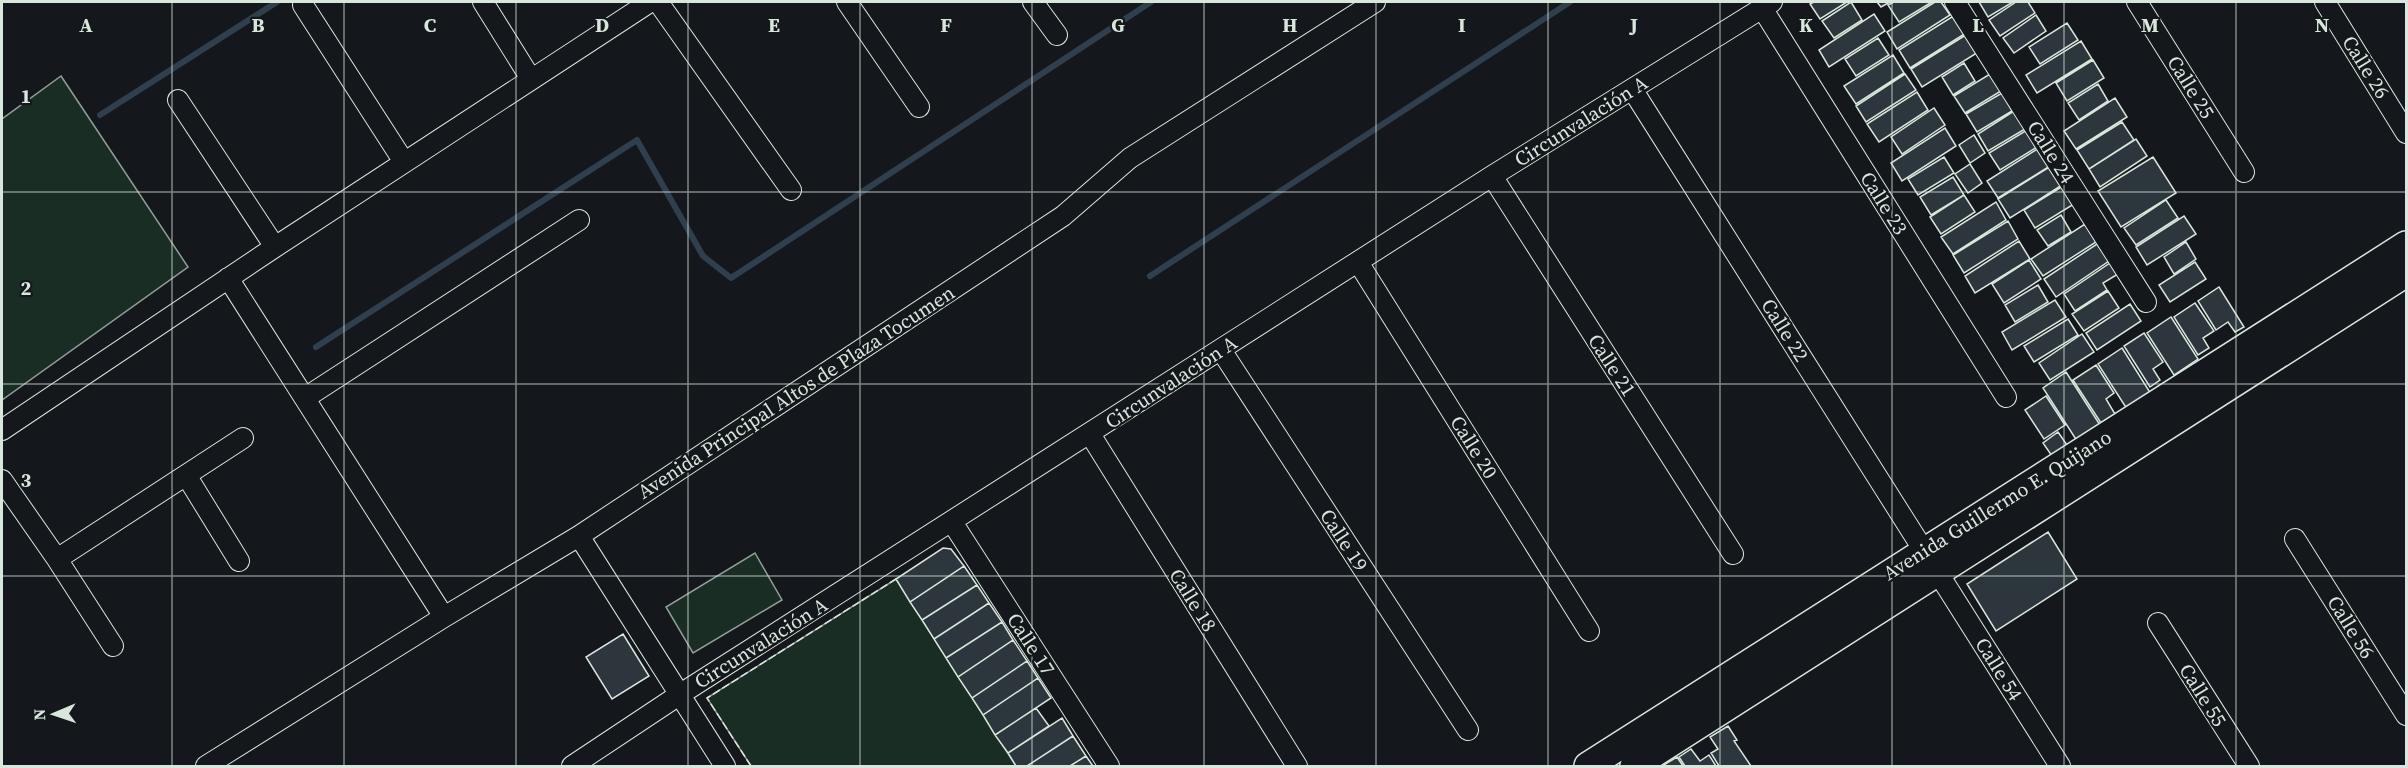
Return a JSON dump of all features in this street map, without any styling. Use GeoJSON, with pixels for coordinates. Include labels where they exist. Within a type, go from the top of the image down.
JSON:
{"type":"FeatureCollection","features":[{"type":"Feature","properties":{"kind":"street"},"geometry":{"type":"LineString","coordinates":[[483,2],[531,79]]}},
{"type":"Feature","properties":{"kind":"street"},"geometry":{"type":"LineString","coordinates":[[2,430],[274,247],[650,2]]}},
{"type":"Feature","properties":{"kind":"street"},"geometry":{"type":"LineString","coordinates":[[658,2],[791,190]]}},
{"type":"Feature","properties":{"kind":"street"},"geometry":{"type":"LineString","coordinates":[[847,2],[919,107]]}},
{"type":"Feature","properties":{"kind":"street"},"geometry":{"type":"LineString","coordinates":[[1033,2],[1057,35]]}},
{"type":"Feature","properties":{"kind":"street","name":"Avenida Principal Altos de Plaza Tocumen"},"geometry":{"type":"LineString","coordinates":[[206,766],[444,617],[579,536],[1063,216],[1130,158],[1375,2]]}},
{"type":"Feature","properties":{"kind":"street","name":"Calle 24"},"geometry":{"type":"LineString","coordinates":[[1955,2],[2146,302]]}},
{"type":"Feature","properties":{"kind":"street","name":"Calle 25"},"geometry":{"type":"LineString","coordinates":[[2137,2],[2244,172]]}},
{"type":"Feature","properties":{"kind":"street","name":"Calle 26"},"geometry":{"type":"LineString","coordinates":[[2325,2],[2406,133]]}},
{"type":"Feature","properties":{"kind":"street"},"geometry":{"type":"LineString","coordinates":[[303,5],[404,162]]}},
{"type":"Feature","properties":{"kind":"street","name":"Circunvalación A"},"geometry":{"type":"LineString","coordinates":[[572,766],[679,695],[1492,176],[1767,5]]}},
{"type":"Feature","properties":{"kind":"street","name":"Calle 23"},"geometry":{"type":"LineString","coordinates":[[1767,5],[2006,397]]}},
{"type":"Feature","properties":{"kind":"street","name":"Calle 22"},"geometry":{"type":"LineString","coordinates":[[1632,88],[1931,562]]}},
{"type":"Feature","properties":{"kind":"street"},"geometry":{"type":"LineString","coordinates":[[178,100],[274,247]]}},
{"type":"Feature","properties":{"kind":"street","name":"Calle 21"},"geometry":{"type":"LineString","coordinates":[[1492,176],[1733,554]]}},
{"type":"Feature","properties":{"kind":"street"},"geometry":{"type":"LineString","coordinates":[[305,398],[579,220]]}},
{"type":"Feature","properties":{"kind":"street","name":"Avenida Guillermo E. Quijano"},"geometry":{"type":"LineString","coordinates":[[1588,766],[1635,756],[1931,562],[2257,354],[2406,244]]}},
{"type":"Feature","properties":{"kind":"street","name":"Calle 20"},"geometry":{"type":"LineString","coordinates":[[1359,262],[1589,631]]}},
{"type":"Feature","properties":{"kind":"street","name":"Avenida Guillermo E. Quijano"},"geometry":{"type":"LineString","coordinates":[[2257,354],[2406,273]]}},
{"type":"Feature","properties":{"kind":"street"},"geometry":{"type":"LineString","coordinates":[[228,278],[444,617]]}},
{"type":"Feature","properties":{"kind":"street","name":"Calle 19"},"geometry":{"type":"LineString","coordinates":[[1221,350],[1467,730]]}},
{"type":"Feature","properties":{"kind":"street","name":"Calle 18"},"geometry":{"type":"LineString","coordinates":[[1090,434],[1297,766]]}},
{"type":"Feature","properties":{"kind":"street"},"geometry":{"type":"LineString","coordinates":[[57,559],[243,438]]}},
{"type":"Feature","properties":{"kind":"street"},"geometry":{"type":"LineString","coordinates":[[186,475],[239,561]]}},
{"type":"Feature","properties":{"kind":"street"},"geometry":{"type":"LineString","coordinates":[[2,480],[57,559],[113,646]]}},
{"type":"Feature","properties":{"kind":"street","name":"Calle 17"},"geometry":{"type":"LineString","coordinates":[[952,522],[1109,766]]}},
{"type":"Feature","properties":{"kind":"street"},"geometry":{"type":"LineString","coordinates":[[579,536],[725,766]]}},
{"type":"Feature","properties":{"kind":"street","name":"Calle 56"},"geometry":{"type":"LineString","coordinates":[[2295,538],[2406,715]]}},
{"type":"Feature","properties":{"kind":"street","name":"Calle 54"},"geometry":{"type":"LineString","coordinates":[[1931,562],[2060,766]]}},
{"type":"Feature","properties":{"kind":"street","name":"Calle 55"},"geometry":{"type":"LineString","coordinates":[[2158,623],[2248,766]]}},
{"type":"Feature","properties":{"kind":"green space"},"geometry":{"type":"Polygon","coordinates":[[[61,76],[188,267],[2,400],[2,119],[61,76]]]}},
{"type":"Feature","properties":{"kind":"green space"},"geometry":{"type":"Polygon","coordinates":[[[755,553],[782,600],[693,653],[666,607],[755,553]]]}},
{"type":"Feature","properties":{"kind":"green space"},"geometry":{"type":"Polygon","coordinates":[[[896,579],[1016,766],[751,766],[707,698],[896,579]]]}},
{"type":"Feature","properties":{"kind":"building"},"geometry":{"type":"Polygon","coordinates":[[[1847,2],[1820,19],[1810,4],[1847,2]]]}},
{"type":"Feature","properties":{"kind":"building"},"geometry":{"type":"Polygon","coordinates":[[[1851,2],[1862,20],[1834,38],[1822,21],[1851,2]]]}},
{"type":"Feature","properties":{"kind":"building"},"geometry":{"type":"Polygon","coordinates":[[[1877,2],[1890,2],[1881,7],[1877,2]]]}},
{"type":"Feature","properties":{"kind":"building"},"geometry":{"type":"Polygon","coordinates":[[[1894,2],[1932,2],[1899,22],[1888,5],[1894,2]]]}},
{"type":"Feature","properties":{"kind":"building"},"geometry":{"type":"Polygon","coordinates":[[[1935,2],[1941,2],[1950,15],[1897,49],[1887,32],[1935,2]]]}},
{"type":"Feature","properties":{"kind":"building"},"geometry":{"type":"Polygon","coordinates":[[[1979,2],[2013,2],[1988,17],[1979,2]]]}},
{"type":"Feature","properties":{"kind":"building"},"geometry":{"type":"Polygon","coordinates":[[[2016,2],[2028,2],[2035,13],[2000,36],[1989,20],[2016,2]]]}},
{"type":"Feature","properties":{"kind":"building"},"geometry":{"type":"Polygon","coordinates":[[[1874,14],[1885,31],[1829,67],[1819,50],[1874,14]]]}},
{"type":"Feature","properties":{"kind":"building"},"geometry":{"type":"Polygon","coordinates":[[[1955,15],[1966,33],[1910,68],[1899,50],[1955,15]]]}},
{"type":"Feature","properties":{"kind":"building"},"geometry":{"type":"Polygon","coordinates":[[[2036,15],[2046,31],[2014,53],[2003,38],[2036,15]]]}},
{"type":"Feature","properties":{"kind":"building"},"geometry":{"type":"Polygon","coordinates":[[[2067,23],[2078,40],[2040,64],[2029,47],[2067,23]]]}},
{"type":"Feature","properties":{"kind":"building"},"geometry":{"type":"Polygon","coordinates":[[[1969,33],[1980,51],[1922,87],[1911,69],[1969,33]]]}},
{"type":"Feature","properties":{"kind":"building"},"geometry":{"type":"Polygon","coordinates":[[[1878,38],[1889,55],[1856,76],[1845,59],[1878,38]]]}},
{"type":"Feature","properties":{"kind":"building"},"geometry":{"type":"Polygon","coordinates":[[[2081,41],[2092,59],[2037,93],[2026,75],[2081,41]]]}},
{"type":"Feature","properties":{"kind":"building"},"geometry":{"type":"Polygon","coordinates":[[[1893,55],[1904,73],[1856,104],[1844,86],[1893,55]]]}},
{"type":"Feature","properties":{"kind":"building"},"geometry":{"type":"Polygon","coordinates":[[[2093,60],[2104,78],[2067,101],[2056,83],[2093,60]]]}},
{"type":"Feature","properties":{"kind":"building"},"geometry":{"type":"Polygon","coordinates":[[[1964,63],[1975,81],[1953,95],[1942,77],[1964,63]]]}},
{"type":"Feature","properties":{"kind":"building"},"geometry":{"type":"Polygon","coordinates":[[[1905,74],[1916,90],[1866,122],[1856,106],[1905,74]]]}},
{"type":"Feature","properties":{"kind":"building"},"geometry":{"type":"Polygon","coordinates":[[[1990,74],[2001,91],[1965,113],[1954,96],[1990,74]]]}},
{"type":"Feature","properties":{"kind":"building"},"geometry":{"type":"Polygon","coordinates":[[[2098,84],[2108,101],[2079,120],[2068,103],[2098,84]]]}},
{"type":"Feature","properties":{"kind":"building"},"geometry":{"type":"Polygon","coordinates":[[[1917,92],[1928,110],[1879,142],[1867,124],[1917,92]]]}},
{"type":"Feature","properties":{"kind":"building"},"geometry":{"type":"Polygon","coordinates":[[[2002,93],[2012,111],[1977,132],[1966,114],[2002,93]]]}},
{"type":"Feature","properties":{"kind":"building"},"geometry":{"type":"Polygon","coordinates":[[[2115,98],[2127,117],[2076,149],[2064,131],[2115,98]]]}},
{"type":"Feature","properties":{"kind":"building"},"geometry":{"type":"Polygon","coordinates":[[[1934,108],[1945,125],[1902,154],[1891,137],[1934,108]]]}},
{"type":"Feature","properties":{"kind":"building"},"geometry":{"type":"Polygon","coordinates":[[[2014,111],[2025,129],[1988,151],[1978,134],[2014,111]]]}},
{"type":"Feature","properties":{"kind":"building"},"geometry":{"type":"Polygon","coordinates":[[[2122,122],[2134,140],[2089,169],[2077,150],[2122,122]]]}},
{"type":"Feature","properties":{"kind":"building"},"geometry":{"type":"Polygon","coordinates":[[[1945,128],[1956,146],[1902,181],[1891,163],[1945,128]]]}},
{"type":"Feature","properties":{"kind":"building"},"geometry":{"type":"Polygon","coordinates":[[[2027,130],[2037,147],[2000,170],[1989,153],[2027,130]]]}},
{"type":"Feature","properties":{"kind":"building"},"geometry":{"type":"Polygon","coordinates":[[[1974,135],[1985,153],[1970,163],[1959,145],[1974,135]]]}},
{"type":"Feature","properties":{"kind":"building"},"geometry":{"type":"Polygon","coordinates":[[[2136,139],[2147,156],[2100,187],[2089,169],[2136,139]]]}},
{"type":"Feature","properties":{"kind":"building"},"geometry":{"type":"Polygon","coordinates":[[[2039,148],[2050,166],[1998,198],[1987,181],[2039,148]]]}},
{"type":"Feature","properties":{"kind":"building"},"geometry":{"type":"Polygon","coordinates":[[[1944,157],[1954,173],[1918,195],[1908,179],[1944,157]]]}},
{"type":"Feature","properties":{"kind":"building"},"geometry":{"type":"Polygon","coordinates":[[[2153,157],[2176,193],[2121,227],[2098,191],[2153,157]]]}},
{"type":"Feature","properties":{"kind":"building"},"geometry":{"type":"Polygon","coordinates":[[[1970,164],[1982,183],[1968,193],[1955,174],[1970,164]]]}},
{"type":"Feature","properties":{"kind":"building"},"geometry":{"type":"Polygon","coordinates":[[[2051,166],[2062,185],[2010,218],[1998,199],[2051,166]]]}},
{"type":"Feature","properties":{"kind":"building"},"geometry":{"type":"Polygon","coordinates":[[[1953,177],[1964,195],[1931,215],[1920,197],[1953,177]]]}},
{"type":"Feature","properties":{"kind":"building"},"geometry":{"type":"Polygon","coordinates":[[[2063,186],[2074,204],[2035,228],[2024,210],[2063,186]]]}},
{"type":"Feature","properties":{"kind":"building"},"geometry":{"type":"Polygon","coordinates":[[[1964,195],[1975,212],[1941,234],[1930,217],[1964,195]]]}},
{"type":"Feature","properties":{"kind":"building"},"geometry":{"type":"Polygon","coordinates":[[[2166,200],[2178,218],[2136,245],[2124,228],[2166,200]]]}},
{"type":"Feature","properties":{"kind":"building"},"geometry":{"type":"Polygon","coordinates":[[[1996,202],[2006,220],[1953,254],[1941,237],[1996,202]]]}},
{"type":"Feature","properties":{"kind":"building"},"geometry":{"type":"Polygon","coordinates":[[[2061,215],[2071,232],[2048,246],[2037,230],[2061,215]]]}},
{"type":"Feature","properties":{"kind":"building"},"geometry":{"type":"Polygon","coordinates":[[[2184,216],[2196,234],[2147,265],[2136,247],[2184,216]]]}},
{"type":"Feature","properties":{"kind":"building"},"geometry":{"type":"Polygon","coordinates":[[[2008,221],[2018,239],[1964,273],[1953,255],[2008,221]]]}},
{"type":"Feature","properties":{"kind":"building"},"geometry":{"type":"Polygon","coordinates":[[[2085,224],[2096,242],[2043,276],[2031,259],[2085,224]]]}},
{"type":"Feature","properties":{"kind":"building"},"geometry":{"type":"Polygon","coordinates":[[[2019,241],[2030,259],[1975,293],[1965,276],[2019,241]]]}},
{"type":"Feature","properties":{"kind":"building"},"geometry":{"type":"Polygon","coordinates":[[[2186,242],[2196,259],[2174,274],[2164,257],[2186,242]]]}},
{"type":"Feature","properties":{"kind":"building"},"geometry":{"type":"Polygon","coordinates":[[[2097,244],[2109,261],[2056,297],[2044,279],[2097,244]]]}},
{"type":"Feature","properties":{"kind":"building"},"geometry":{"type":"Polygon","coordinates":[[[2029,260],[2041,279],[2004,303],[1992,284],[2029,260]]]}},
{"type":"Feature","properties":{"kind":"building"},"geometry":{"type":"Polygon","coordinates":[[[2195,262],[2206,279],[2170,302],[2159,285],[2195,262]]]}},
{"type":"Feature","properties":{"kind":"building"},"geometry":{"type":"Polygon","coordinates":[[[2110,263],[2118,274],[2103,283],[2107,290],[2075,311],[2064,294],[2110,263]]]}},
{"type":"Feature","properties":{"kind":"building"},"geometry":{"type":"Polygon","coordinates":[[[2038,285],[2048,302],[2015,322],[2005,305],[2038,285]]]}},
{"type":"Feature","properties":{"kind":"building"},"geometry":{"type":"Polygon","coordinates":[[[2219,287],[2244,327],[2235,332],[2228,322],[2216,330],[2198,301],[2219,287]]]}},
{"type":"Feature","properties":{"kind":"building"},"geometry":{"type":"Polygon","coordinates":[[[2108,291],[2119,308],[2084,331],[2072,314],[2108,291]]]}},
{"type":"Feature","properties":{"kind":"building"},"geometry":{"type":"Polygon","coordinates":[[[2055,300],[2066,317],[2012,350],[2002,332],[2055,300]]]}},
{"type":"Feature","properties":{"kind":"building"},"geometry":{"type":"Polygon","coordinates":[[[2195,303],[2214,331],[2203,338],[2209,348],[2198,355],[2174,317],[2195,303]]]}},
{"type":"Feature","properties":{"kind":"building"},"geometry":{"type":"Polygon","coordinates":[[[2130,304],[2141,321],[2097,350],[2086,333],[2130,304]]]}},
{"type":"Feature","properties":{"kind":"building"},"geometry":{"type":"Polygon","coordinates":[[[2171,317],[2198,359],[2174,375],[2147,333],[2171,317]]]}},
{"type":"Feature","properties":{"kind":"building"},"geometry":{"type":"Polygon","coordinates":[[[2068,319],[2078,335],[2034,362],[2024,346],[2068,319]]]}},
{"type":"Feature","properties":{"kind":"building"},"geometry":{"type":"Polygon","coordinates":[[[2144,333],[2163,362],[2153,369],[2160,380],[2150,387],[2124,346],[2144,333]]]}},
{"type":"Feature","properties":{"kind":"building"},"geometry":{"type":"Polygon","coordinates":[[[2082,334],[2094,352],[2050,380],[2039,363],[2082,334]]]}},
{"type":"Feature","properties":{"kind":"building"},"geometry":{"type":"Polygon","coordinates":[[[2122,348],[2151,394],[2127,409],[2098,364],[2122,348]]]}},
{"type":"Feature","properties":{"kind":"building"},"geometry":{"type":"Polygon","coordinates":[[[2096,365],[2114,393],[2106,399],[2115,414],[2101,423],[2073,380],[2096,365]]]}},
{"type":"Feature","properties":{"kind":"building"},"geometry":{"type":"Polygon","coordinates":[[[2066,372],[2100,425],[2077,441],[2043,388],[2066,372]]]}},
{"type":"Feature","properties":{"kind":"building"},"geometry":{"type":"Polygon","coordinates":[[[2046,396],[2065,425],[2044,439],[2025,410],[2046,396]]]}},
{"type":"Feature","properties":{"kind":"building"},"geometry":{"type":"Polygon","coordinates":[[[2058,432],[2067,445],[2052,456],[2043,443],[2058,432]]]}},
{"type":"Feature","properties":{"kind":"building"},"geometry":{"type":"Polygon","coordinates":[[[2048,532],[2077,579],[1996,631],[1967,584],[2048,532]]]}},
{"type":"Feature","properties":{"kind":"building"},"geometry":{"type":"Polygon","coordinates":[[[943,548],[951,549],[964,566],[910,602],[896,579],[943,548]]]}},
{"type":"Feature","properties":{"kind":"building"},"geometry":{"type":"Polygon","coordinates":[[[964,566],[977,585],[922,620],[910,602],[964,566]]]}},
{"type":"Feature","properties":{"kind":"building"},"geometry":{"type":"Polygon","coordinates":[[[977,585],[989,603],[934,639],[922,620],[977,585]]]}},
{"type":"Feature","properties":{"kind":"building"},"geometry":{"type":"Polygon","coordinates":[[[989,603],[1002,622],[946,658],[934,639],[989,603]]]}},
{"type":"Feature","properties":{"kind":"building"},"geometry":{"type":"Polygon","coordinates":[[[1002,622],[1013,640],[958,677],[946,658],[1002,622]]]}},
{"type":"Feature","properties":{"kind":"building"},"geometry":{"type":"Polygon","coordinates":[[[623,634],[649,676],[612,699],[586,657],[623,634]]]}},
{"type":"Feature","properties":{"kind":"building"},"geometry":{"type":"Polygon","coordinates":[[[1013,640],[1027,661],[972,698],[958,677],[1013,640]]]}},
{"type":"Feature","properties":{"kind":"building"},"geometry":{"type":"Polygon","coordinates":[[[1027,661],[1038,678],[983,715],[972,698],[1027,661]]]}},
{"type":"Feature","properties":{"kind":"building"},"geometry":{"type":"Polygon","coordinates":[[[1038,678],[1051,698],[995,735],[983,715],[1038,678]]]}},
{"type":"Feature","properties":{"kind":"building"},"geometry":{"type":"Polygon","coordinates":[[[1036,708],[1049,726],[1008,753],[995,735],[1036,708]]]}},
{"type":"Feature","properties":{"kind":"building"},"geometry":{"type":"Polygon","coordinates":[[[1062,718],[1073,736],[1027,766],[1016,766],[1008,753],[1062,718]]]}},
{"type":"Feature","properties":{"kind":"building"},"geometry":{"type":"Polygon","coordinates":[[[1728,726],[1737,740],[1734,741],[1751,766],[1719,766],[1711,753],[1718,749],[1710,737],[1728,726]]]}},
{"type":"Feature","properties":{"kind":"building"},"geometry":{"type":"Polygon","coordinates":[[[1073,736],[1086,756],[1070,766],[1027,766],[1073,736]]]}},
{"type":"Feature","properties":{"kind":"building"},"geometry":{"type":"Polygon","coordinates":[[[1691,749],[1700,761],[1709,755],[1716,766],[1685,766],[1679,757],[1691,749]]]}},
{"type":"Feature","properties":{"kind":"building"},"geometry":{"type":"Polygon","coordinates":[[[1086,756],[1093,766],[1070,766],[1086,756]]]}},
{"type":"Feature","properties":{"kind":"building"},"geometry":{"type":"Polygon","coordinates":[[[1677,757],[1683,766],[1662,766],[1677,757]]]}},
{"type":"Feature","properties":{"kind":"waterway"},"geometry":{"type":"LineString","coordinates":[[100,115],[277,2]]}},
{"type":"Feature","properties":{"kind":"waterway"},"geometry":{"type":"LineString","coordinates":[[316,347],[637,140],[703,256],[731,278],[1151,2]]}},
{"type":"Feature","properties":{"kind":"waterway"},"geometry":{"type":"LineString","coordinates":[[1150,276],[1570,2]]}},
{"type":"Feature","properties":{"kind":"fence"},"geometry":{"type":"LineString","coordinates":[[751,766],[707,698],[896,579]]}}]}
